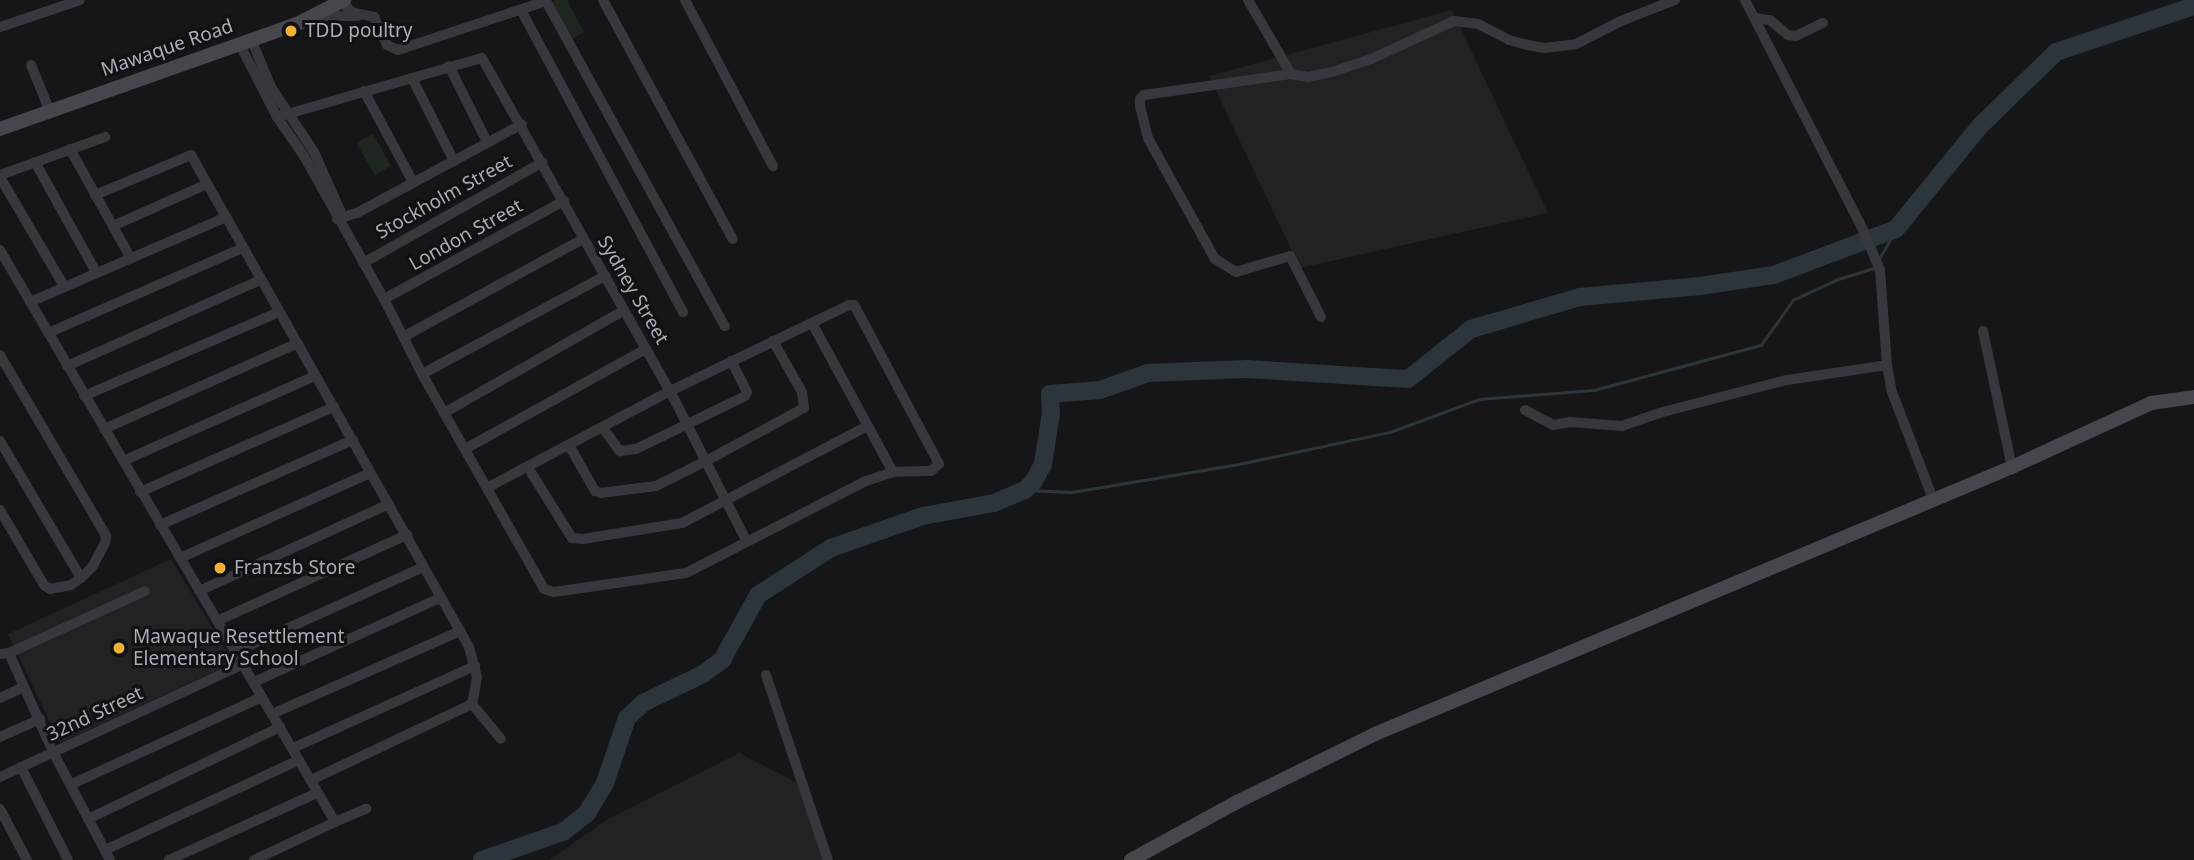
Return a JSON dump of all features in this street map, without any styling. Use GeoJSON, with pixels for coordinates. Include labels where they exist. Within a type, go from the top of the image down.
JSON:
{"type":"FeatureCollection","features":[{"type":"Feature","properties":{"kind":"street"},"geometry":{"type":"LineString","coordinates":[[0,27],[80,0]]}},
{"type":"Feature","properties":{"kind":"street"},"geometry":{"type":"LineString","coordinates":[[316,17],[374,17],[387,45],[398,50],[547,0],[725,326]]}},
{"type":"Feature","properties":{"kind":"street"},"geometry":{"type":"LineString","coordinates":[[603,0],[733,239]]}},
{"type":"Feature","properties":{"kind":"street"},"geometry":{"type":"LineString","coordinates":[[685,0],[774,166]]}},
{"type":"Feature","properties":{"kind":"street"},"geometry":{"type":"LineString","coordinates":[[1248,0],[1291,74]]}},
{"type":"Feature","properties":{"kind":"street"},"geometry":{"type":"LineString","coordinates":[[1321,317],[1290,256],[1236,272],[1215,259],[1148,138],[1140,106],[1140,99],[1144,95],[1291,74],[1308,77],[1332,72],[1371,59],[1454,21],[1478,24],[1509,40],[1528,45],[1545,48],[1576,44],[1621,21],[1675,0]]}},
{"type":"Feature","properties":{"kind":"street"},"geometry":{"type":"LineString","coordinates":[[1745,0],[1863,230],[1880,270],[1887,365],[1892,393],[1933,499]]}},
{"type":"Feature","properties":{"kind":"street"},"geometry":{"type":"LineString","coordinates":[[343,1],[362,16]]}},
{"type":"Feature","properties":{"kind":"street","name":"Mawaque Road"},"geometry":{"type":"LineString","coordinates":[[0,129],[49,109],[316,17],[343,1]]}},
{"type":"Feature","properties":{"kind":"street"},"geometry":{"type":"LineString","coordinates":[[521,10],[683,312]]}},
{"type":"Feature","properties":{"kind":"street"},"geometry":{"type":"LineString","coordinates":[[1755,18],[1770,20],[1788,35],[1796,36],[1823,23]]}},
{"type":"Feature","properties":{"kind":"street"},"geometry":{"type":"LineString","coordinates":[[245,41],[271,87],[283,115],[309,154],[341,221],[405,336],[422,374],[541,585],[548,591],[680,575],[866,481],[893,472],[931,471],[939,464],[854,306],[812,323],[670,391],[529,469],[487,488]]}},
{"type":"Feature","properties":{"kind":"street","name":"Sydney Street"},"geometry":{"type":"LineString","coordinates":[[449,66],[482,58],[522,124],[583,239],[670,391],[685,426],[727,500],[747,542]]}},
{"type":"Feature","properties":{"kind":"street"},"geometry":{"type":"LineString","coordinates":[[31,65],[49,109]]}},
{"type":"Feature","properties":{"kind":"street"},"geometry":{"type":"LineString","coordinates":[[283,115],[449,66],[487,142]]}},
{"type":"Feature","properties":{"kind":"street"},"geometry":{"type":"LineString","coordinates":[[412,78],[454,161]]}},
{"type":"Feature","properties":{"kind":"street"},"geometry":{"type":"LineString","coordinates":[[364,91],[413,182]]}},
{"type":"Feature","properties":{"kind":"street"},"geometry":{"type":"LineString","coordinates":[[341,221],[522,124]]}},
{"type":"Feature","properties":{"kind":"street"},"geometry":{"type":"LineString","coordinates":[[64,286],[0,176],[105,137]]}},
{"type":"Feature","properties":{"kind":"street"},"geometry":{"type":"LineString","coordinates":[[70,149],[130,257]]}},
{"type":"Feature","properties":{"kind":"street"},"geometry":{"type":"LineString","coordinates":[[95,195],[189,155],[407,536],[460,631],[475,666],[477,687],[472,704],[311,780]]}},
{"type":"Feature","properties":{"kind":"street","name":"Stockholm Street"},"geometry":{"type":"LineString","coordinates":[[363,262],[543,162]]}},
{"type":"Feature","properties":{"kind":"street"},"geometry":{"type":"LineString","coordinates":[[35,163],[96,272]]}},
{"type":"Feature","properties":{"kind":"street"},"geometry":{"type":"LineString","coordinates":[[113,226],[207,184]]}},
{"type":"Feature","properties":{"kind":"street","name":"London Street"},"geometry":{"type":"LineString","coordinates":[[384,299],[564,201]]}},
{"type":"Feature","properties":{"kind":"street"},"geometry":{"type":"LineString","coordinates":[[30,302],[226,217]]}},
{"type":"Feature","properties":{"kind":"street"},"geometry":{"type":"LineString","coordinates":[[405,336],[583,239]]}},
{"type":"Feature","properties":{"kind":"street"},"geometry":{"type":"LineString","coordinates":[[48,333],[243,248]]}},
{"type":"Feature","properties":{"kind":"street"},"geometry":{"type":"LineString","coordinates":[[0,250],[335,822]]}},
{"type":"Feature","properties":{"kind":"street"},"geometry":{"type":"LineString","coordinates":[[422,374],[604,276]]}},
{"type":"Feature","properties":{"kind":"street"},"geometry":{"type":"LineString","coordinates":[[68,366],[260,281]]}},
{"type":"Feature","properties":{"kind":"street"},"geometry":{"type":"LineString","coordinates":[[444,413],[623,311]]}},
{"type":"Feature","properties":{"kind":"street"},"geometry":{"type":"LineString","coordinates":[[84,396],[279,312]]}},
{"type":"Feature","properties":{"kind":"street"},"geometry":{"type":"LineString","coordinates":[[812,323],[893,472]]}},
{"type":"Feature","properties":{"kind":"street"},"geometry":{"type":"LineString","coordinates":[[1983,331],[2012,467]]}},
{"type":"Feature","properties":{"kind":"street"},"geometry":{"type":"LineString","coordinates":[[570,447],[595,491],[601,493],[656,486],[706,461],[804,408],[802,393],[774,341]]}},
{"type":"Feature","properties":{"kind":"street"},"geometry":{"type":"LineString","coordinates":[[104,429],[298,344]]}},
{"type":"Feature","properties":{"kind":"street"},"geometry":{"type":"LineString","coordinates":[[465,449],[646,349]]}},
{"type":"Feature","properties":{"kind":"street"},"geometry":{"type":"LineString","coordinates":[[0,355],[106,536],[103,549],[81,578],[50,589],[44,584],[0,510]]}},
{"type":"Feature","properties":{"kind":"street"},"geometry":{"type":"LineString","coordinates":[[603,428],[614,447],[627,451],[685,426],[746,394],[732,361]]}},
{"type":"Feature","properties":{"kind":"street"},"geometry":{"type":"LineString","coordinates":[[1525,410],[1553,425],[1570,422],[1622,426],[1659,413],[1787,380],[1887,365]]}},
{"type":"Feature","properties":{"kind":"street"},"geometry":{"type":"LineString","coordinates":[[122,461],[315,376]]}},
{"type":"Feature","properties":{"kind":"street"},"geometry":{"type":"LineString","coordinates":[[1131,860],[1237,802],[1375,734],[2012,467],[2151,403],[2194,397]]}},
{"type":"Feature","properties":{"kind":"street"},"geometry":{"type":"LineString","coordinates":[[140,492],[334,407]]}},
{"type":"Feature","properties":{"kind":"street"},"geometry":{"type":"LineString","coordinates":[[529,469],[572,538],[668,527],[727,500],[866,426]]}},
{"type":"Feature","properties":{"kind":"street"},"geometry":{"type":"LineString","coordinates":[[160,525],[353,440]]}},
{"type":"Feature","properties":{"kind":"street"},"geometry":{"type":"LineString","coordinates":[[0,441],[81,578]]}},
{"type":"Feature","properties":{"kind":"street"},"geometry":{"type":"LineString","coordinates":[[180,558],[370,473]]}},
{"type":"Feature","properties":{"kind":"street"},"geometry":{"type":"LineString","coordinates":[[199,591],[389,504]]}},
{"type":"Feature","properties":{"kind":"street"},"geometry":{"type":"LineString","coordinates":[[217,621],[407,536]]}},
{"type":"Feature","properties":{"kind":"street"},"geometry":{"type":"LineString","coordinates":[[235,652],[423,567]]}},
{"type":"Feature","properties":{"kind":"street"},"geometry":{"type":"LineString","coordinates":[[145,591],[4,653],[24,687],[53,752],[108,855],[299,760]]}},
{"type":"Feature","properties":{"kind":"street"},"geometry":{"type":"LineString","coordinates":[[254,682],[440,598]]}},
{"type":"Feature","properties":{"kind":"street"},"geometry":{"type":"LineString","coordinates":[[272,714],[460,631]]}},
{"type":"Feature","properties":{"kind":"street","name":"32nd Street"},"geometry":{"type":"LineString","coordinates":[[0,777],[243,664]]}},
{"type":"Feature","properties":{"kind":"street"},"geometry":{"type":"LineString","coordinates":[[293,748],[475,666]]}},
{"type":"Feature","properties":{"kind":"street"},"geometry":{"type":"LineString","coordinates":[[766,675],[828,860]]}},
{"type":"Feature","properties":{"kind":"street"},"geometry":{"type":"LineString","coordinates":[[0,698],[24,687]]}},
{"type":"Feature","properties":{"kind":"street"},"geometry":{"type":"LineString","coordinates":[[72,784],[261,696]]}},
{"type":"Feature","properties":{"kind":"street"},"geometry":{"type":"LineString","coordinates":[[472,704],[501,739]]}},
{"type":"Feature","properties":{"kind":"street"},"geometry":{"type":"LineString","coordinates":[[0,737],[40,719]]}},
{"type":"Feature","properties":{"kind":"street"},"geometry":{"type":"LineString","coordinates":[[88,820],[280,727]]}},
{"type":"Feature","properties":{"kind":"street"},"geometry":{"type":"LineString","coordinates":[[21,767],[68,860]]}},
{"type":"Feature","properties":{"kind":"street"},"geometry":{"type":"LineString","coordinates":[[169,860],[317,793]]}},
{"type":"Feature","properties":{"kind":"street"},"geometry":{"type":"LineString","coordinates":[[0,809],[27,860]]}},
{"type":"Feature","properties":{"kind":"street"},"geometry":{"type":"LineString","coordinates":[[254,860],[366,809]]}},
{"type":"Feature","properties":{"kind":"shaded area"},"geometry":{"type":"Polygon","coordinates":[[[567,0],[584,32],[570,40],[550,3],[567,0]]]}},
{"type":"Feature","properties":{"kind":"shaded area"},"geometry":{"type":"Polygon","coordinates":[[[1452,10],[1548,213],[1300,268],[1209,76],[1452,10]]]}},
{"type":"Feature","properties":{"kind":"shaded area"},"geometry":{"type":"Polygon","coordinates":[[[373,134],[391,166],[375,175],[356,143],[373,134]]]}},
{"type":"Feature","properties":{"kind":"shaded area","name":"Mawaque Resettlement Elementary School"},"geometry":{"type":"Polygon","coordinates":[[[171,559],[233,663],[60,743],[8,634],[171,559]]]}},
{"type":"Feature","properties":{"kind":"shaded area"},"geometry":{"type":"Polygon","coordinates":[[[739,753],[798,783],[825,860],[549,860],[608,819],[739,753]]]}},
{"type":"Feature","properties":{"kind":"waterway"},"geometry":{"type":"LineString","coordinates":[[482,860],[563,832],[587,813],[605,783],[627,718],[643,703],[703,674],[722,660],[758,595],[831,548],[923,516],[994,503],[1025,490],[1034,481],[1043,464],[1051,413],[1050,394],[1100,390],[1148,373],[1247,369],[1408,379],[1471,329],[1580,297],[1700,286],[1774,275],[1896,229],[1980,126],[2056,52],[2194,6]]}},
{"type":"Feature","properties":{"kind":"waterway"},"geometry":{"type":"LineString","coordinates":[[1879,259],[1896,229]]}},
{"type":"Feature","properties":{"kind":"waterway"},"geometry":{"type":"LineString","coordinates":[[1025,490],[1072,492],[1239,464],[1390,432],[1479,399],[1594,390],[1761,345],[1793,300],[1838,279],[1874,268]]}},
{"type":"Feature","properties":{"kind":"place","name":"TDD poultry"},"geometry":{"type":"Point","coordinates":[291,31]}},
{"type":"Feature","properties":{"kind":"place","name":"Franzsb Store"},"geometry":{"type":"Point","coordinates":[220,568]}},
{"type":"Feature","properties":{"kind":"place","name":"Mawaque Resettlement Elementary School"},"geometry":{"type":"Point","coordinates":[119,648]}}]}
